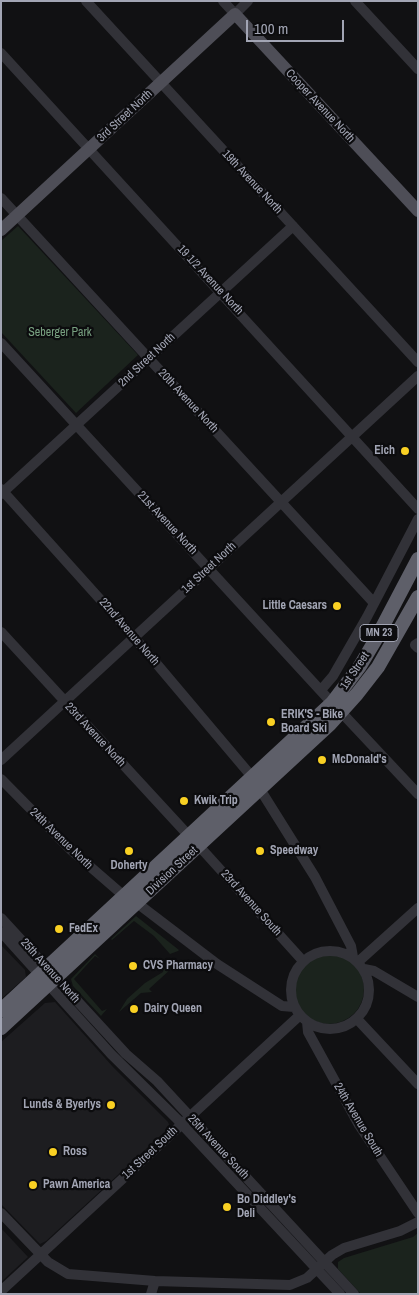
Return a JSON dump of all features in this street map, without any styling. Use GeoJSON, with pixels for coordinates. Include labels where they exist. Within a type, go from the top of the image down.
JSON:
{"type":"FeatureCollection","features":[{"type":"Feature","properties":{"kind":"highway","name":"1st Street"},"geometry":{"type":"LineString","coordinates":[[337,708],[418,559]]}},
{"type":"Feature","properties":{"kind":"highway","name":"1st Street"},"geometry":{"type":"LineString","coordinates":[[337,708],[378,667],[418,597]]}},
{"type":"Feature","properties":{"kind":"highway","name":"Division Street"},"geometry":{"type":"LineString","coordinates":[[1,1028],[48,976],[337,708]]}},
{"type":"Feature","properties":{"kind":"highway","name":"Division Street"},"geometry":{"type":"LineString","coordinates":[[1,1010],[48,976]]}},
{"type":"Feature","properties":{"kind":"main road","name":"3rd Street North"},"geometry":{"type":"LineString","coordinates":[[1,230],[235,14]]}},
{"type":"Feature","properties":{"kind":"main road","name":"Cooper Avenue North"},"geometry":{"type":"LineString","coordinates":[[235,14],[418,211]]}},
{"type":"Feature","properties":{"kind":"street","name":"19th Avenue North"},"geometry":{"type":"LineString","coordinates":[[86,1],[418,362]]}},
{"type":"Feature","properties":{"kind":"street","name":"Cooper Avenue North"},"geometry":{"type":"LineString","coordinates":[[223,1],[235,14]]}},
{"type":"Feature","properties":{"kind":"street","name":"3rd Street North"},"geometry":{"type":"LineString","coordinates":[[235,14],[248,1]]}},
{"type":"Feature","properties":{"kind":"street"},"geometry":{"type":"LineString","coordinates":[[355,1],[418,69]]}},
{"type":"Feature","properties":{"kind":"street","name":"19 1/2 Avenue North"},"geometry":{"type":"LineString","coordinates":[[1,53],[418,509]]}},
{"type":"Feature","properties":{"kind":"street","name":"20th Avenue North"},"geometry":{"type":"LineString","coordinates":[[1,198],[374,604]]}},
{"type":"Feature","properties":{"kind":"street","name":"2nd Street North"},"geometry":{"type":"LineString","coordinates":[[2,492],[293,226]]}},
{"type":"Feature","properties":{"kind":"street","name":"21st Avenue North"},"geometry":{"type":"LineString","coordinates":[[1,343],[418,794]]}},
{"type":"Feature","properties":{"kind":"street","name":"1st Street North"},"geometry":{"type":"LineString","coordinates":[[1,760],[418,376]]}},
{"type":"Feature","properties":{"kind":"street","name":"22nd Avenue North"},"geometry":{"type":"LineString","coordinates":[[2,492],[134,637],[257,783],[327,900],[358,963]]}},
{"type":"Feature","properties":{"kind":"street"},"geometry":{"type":"LineString","coordinates":[[321,690],[333,676],[374,604],[418,519]]}},
{"type":"Feature","properties":{"kind":"street","name":"23rd Avenue North"},"geometry":{"type":"LineString","coordinates":[[1,632],[194,841]]}},
{"type":"Feature","properties":{"kind":"street","name":"24th Avenue North"},"geometry":{"type":"LineString","coordinates":[[1,779],[71,850],[130,900]]}},
{"type":"Feature","properties":{"kind":"street","name":"23rd Avenue South"},"geometry":{"type":"LineString","coordinates":[[194,841],[303,961]]}},
{"type":"Feature","properties":{"kind":"street"},"geometry":{"type":"LineString","coordinates":[[130,900],[217,964],[319,1028],[332,1030],[346,1026],[357,1019],[365,1008],[369,995],[369,981],[358,963]]}},
{"type":"Feature","properties":{"kind":"street"},"geometry":{"type":"LineString","coordinates":[[358,963],[418,908]]}},
{"type":"Feature","properties":{"kind":"street","name":"25th Avenue North"},"geometry":{"type":"LineString","coordinates":[[1,918],[91,1032]]}},
{"type":"Feature","properties":{"kind":"street","name":"25th Avenue North"},"geometry":{"type":"LineString","coordinates":[[1,932],[99,1025]]}},
{"type":"Feature","properties":{"kind":"street"},"geometry":{"type":"LineString","coordinates":[[300,1015],[290,995],[295,971],[303,961],[314,953],[327,950],[340,952],[418,997]]}},
{"type":"Feature","properties":{"kind":"street","name":"1st Street South"},"geometry":{"type":"LineString","coordinates":[[1,1291],[300,1015]]}},
{"type":"Feature","properties":{"kind":"street","name":"24th Avenue South"},"geometry":{"type":"LineString","coordinates":[[300,1015],[359,1125],[418,1213]]}},
{"type":"Feature","properties":{"kind":"street"},"geometry":{"type":"LineString","coordinates":[[357,1019],[418,1084]]}},
{"type":"Feature","properties":{"kind":"street","name":"25th Avenue South"},"geometry":{"type":"LineString","coordinates":[[99,1025],[126,1054],[157,1080],[186,1121]]}},
{"type":"Feature","properties":{"kind":"street","name":"25th Avenue South"},"geometry":{"type":"LineString","coordinates":[[91,1032],[186,1121],[320,1266],[340,1294]]}},
{"type":"Feature","properties":{"kind":"street"},"geometry":{"type":"LineString","coordinates":[[1,1213],[40,1255],[56,1268],[68,1274],[155,1280],[290,1285],[307,1278],[344,1248],[400,1231],[418,1222]]}},
{"type":"Feature","properties":{"kind":"street","name":"25th Avenue South"},"geometry":{"type":"LineString","coordinates":[[320,1266],[354,1294]]}},
{"type":"Feature","properties":{"kind":"street"},"geometry":{"type":"LineString","coordinates":[[151,1294],[155,1280]]}},
{"type":"Feature","properties":{"kind":"shaded area"},"geometry":{"type":"Polygon","coordinates":[[[1,945],[25,970],[26,977],[1,999],[1,945]]]}},
{"type":"Feature","properties":{"kind":"shaded area"},"geometry":{"type":"Polygon","coordinates":[[[55,1002],[113,1067],[168,1122],[170,1127],[46,1241],[40,1244],[1,1204],[1,1042],[45,1003],[55,1002]]]}},
{"type":"Feature","properties":{"kind":"shaded area"},"geometry":{"type":"Polygon","coordinates":[[[1,1228],[28,1257],[1,1282],[1,1228]]]}},
{"type":"Feature","properties":{"kind":"green space","name":"Seberger Park"},"geometry":{"type":"Polygon","coordinates":[[[18,226],[138,355],[76,413],[1,332],[1,241],[18,226]]]}},
{"type":"Feature","properties":{"kind":"green space"},"geometry":{"type":"Polygon","coordinates":[[[136,916],[179,950],[170,954],[154,936],[134,921],[111,939],[136,916]]]}},
{"type":"Feature","properties":{"kind":"green space"},"geometry":{"type":"Polygon","coordinates":[[[95,954],[100,959],[95,956],[74,979],[102,1011],[107,1009],[101,1016],[73,986],[71,979],[95,954]]]}},
{"type":"Feature","properties":{"kind":"green space"},"geometry":{"type":"Polygon","coordinates":[[[329,954],[342,957],[354,964],[361,976],[364,989],[361,1002],[354,1014],[342,1021],[329,1024],[316,1021],[304,1014],[297,1002],[294,989],[297,976],[304,964],[316,957],[329,954]]]}},
{"type":"Feature","properties":{"kind":"green space"},"geometry":{"type":"Polygon","coordinates":[[[165,962],[172,968],[149,989],[152,992],[141,993],[119,1012],[127,999],[145,983],[163,972],[165,962]]]}},
{"type":"Feature","properties":{"kind":"green space"},"geometry":{"type":"Polygon","coordinates":[[[418,1233],[418,1294],[361,1294],[338,1269],[338,1262],[344,1258],[413,1237],[418,1233]]]}},
{"type":"Feature","properties":{"kind":"place","name":"Eich"},"geometry":{"type":"Point","coordinates":[405,451]}},
{"type":"Feature","properties":{"kind":"place","name":"Little Caesars"},"geometry":{"type":"Point","coordinates":[337,606]}},
{"type":"Feature","properties":{"kind":"place","name":"ERIK'S - Bike Board Ski"},"geometry":{"type":"Point","coordinates":[271,722]}},
{"type":"Feature","properties":{"kind":"place","name":"McDonald's"},"geometry":{"type":"Point","coordinates":[322,760]}},
{"type":"Feature","properties":{"kind":"place","name":"Kwik Trip"},"geometry":{"type":"Point","coordinates":[184,801]}},
{"type":"Feature","properties":{"kind":"place","name":"Doherty"},"geometry":{"type":"Point","coordinates":[129,851]}},
{"type":"Feature","properties":{"kind":"place","name":"Speedway"},"geometry":{"type":"Point","coordinates":[260,851]}},
{"type":"Feature","properties":{"kind":"place","name":"FedEx"},"geometry":{"type":"Point","coordinates":[59,929]}},
{"type":"Feature","properties":{"kind":"place","name":"CVS Pharmacy"},"geometry":{"type":"Point","coordinates":[133,966]}},
{"type":"Feature","properties":{"kind":"place","name":"Dairy Queen"},"geometry":{"type":"Point","coordinates":[134,1009]}},
{"type":"Feature","properties":{"kind":"place","name":"Lunds & Byerlys"},"geometry":{"type":"Point","coordinates":[111,1105]}},
{"type":"Feature","properties":{"kind":"place","name":"Ross"},"geometry":{"type":"Point","coordinates":[53,1152]}},
{"type":"Feature","properties":{"kind":"place","name":"Pawn America"},"geometry":{"type":"Point","coordinates":[33,1185]}},
{"type":"Feature","properties":{"kind":"place","name":"Bo Diddley's Deli"},"geometry":{"type":"Point","coordinates":[227,1207]}}]}
